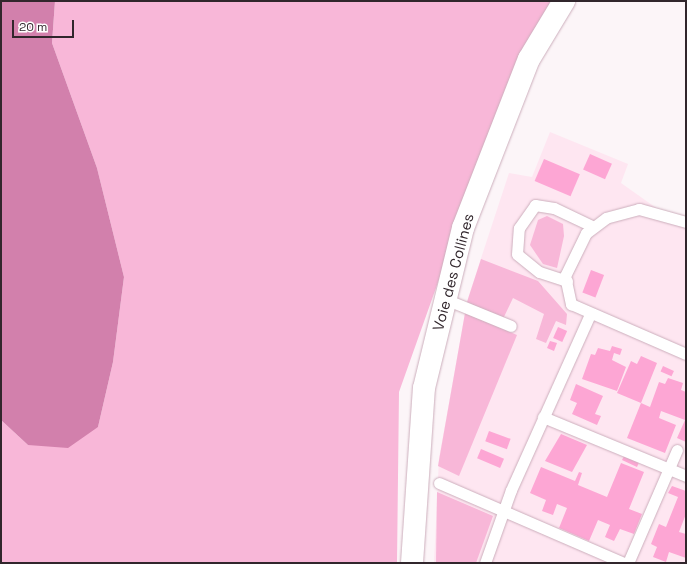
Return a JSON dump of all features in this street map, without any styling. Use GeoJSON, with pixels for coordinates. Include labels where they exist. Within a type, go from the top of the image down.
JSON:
{"type":"FeatureCollection","features":[{"type":"Feature","properties":{"kind":"street","name":"Voie des Collines"},"geometry":{"type":"LineString","coordinates":[[412,563],[424,388],[462,228],[529,59],[564,1]]}},
{"type":"Feature","properties":{"kind":"lane"},"geometry":{"type":"LineString","coordinates":[[567,282],[539,272],[517,254],[519,228],[535,205],[554,208],[594,227]]}},
{"type":"Feature","properties":{"kind":"lane"},"geometry":{"type":"LineString","coordinates":[[686,222],[639,209],[606,218],[586,233],[565,276],[572,304],[590,314],[686,354]]}},
{"type":"Feature","properties":{"kind":"lane"},"geometry":{"type":"LineString","coordinates":[[445,299],[511,326]]}},
{"type":"Feature","properties":{"kind":"lane"},"geometry":{"type":"LineString","coordinates":[[485,563],[503,510],[590,314]]}},
{"type":"Feature","properties":{"kind":"lane"},"geometry":{"type":"LineString","coordinates":[[543,417],[686,476]]}},
{"type":"Feature","properties":{"kind":"lane"},"geometry":{"type":"LineString","coordinates":[[628,563],[677,450]]}},
{"type":"Feature","properties":{"kind":"lane"},"geometry":{"type":"LineString","coordinates":[[439,482],[624,563]]}},
{"type":"Feature","properties":{"kind":"shaded area"},"geometry":{"type":"Polygon","coordinates":[[[1,1],[55,1],[52,43],[97,168],[124,277],[113,362],[98,427],[68,448],[28,445],[1,420],[1,1]]]}},
{"type":"Feature","properties":{"kind":"shaded area"},"geometry":{"type":"Polygon","coordinates":[[[55,1],[558,1],[490,136],[399,392],[397,563],[1,563],[1,420],[28,445],[98,427],[113,362],[124,277],[97,168],[52,43],[55,1]]]}},
{"type":"Feature","properties":{"kind":"shaded area"},"geometry":{"type":"Polygon","coordinates":[[[550,132],[628,164],[621,183],[686,229],[686,563],[434,563],[439,458],[468,298],[509,173],[532,177],[550,132]]]}},
{"type":"Feature","properties":{"kind":"shaded area"},"geometry":{"type":"Polygon","coordinates":[[[547,216],[563,224],[564,236],[557,268],[543,264],[530,245],[538,220],[547,216]]]}},
{"type":"Feature","properties":{"kind":"shaded area"},"geometry":{"type":"Polygon","coordinates":[[[481,259],[538,281],[567,314],[566,325],[556,321],[546,343],[536,339],[544,314],[513,298],[503,319],[467,302],[481,259]]]}},
{"type":"Feature","properties":{"kind":"shaded area"},"geometry":{"type":"Polygon","coordinates":[[[465,313],[517,335],[459,476],[438,466],[465,313]]]}},
{"type":"Feature","properties":{"kind":"shaded area"},"geometry":{"type":"Polygon","coordinates":[[[437,492],[493,516],[476,563],[436,563],[437,492]]]}},
{"type":"Feature","properties":{"kind":"building"},"geometry":{"type":"Polygon","coordinates":[[[590,154],[612,164],[605,179],[583,170],[590,154]]]}},
{"type":"Feature","properties":{"kind":"building"},"geometry":{"type":"Polygon","coordinates":[[[544,159],[580,174],[571,196],[535,181],[544,159]]]}},
{"type":"Feature","properties":{"kind":"building"},"geometry":{"type":"Polygon","coordinates":[[[591,270],[604,275],[595,297],[582,292],[591,270]]]}},
{"type":"Feature","properties":{"kind":"building"},"geometry":{"type":"Polygon","coordinates":[[[558,327],[567,331],[562,342],[553,338],[558,327]]]}},
{"type":"Feature","properties":{"kind":"building"},"geometry":{"type":"Polygon","coordinates":[[[550,341],[557,343],[554,351],[547,348],[550,341]]]}},
{"type":"Feature","properties":{"kind":"building"},"geometry":{"type":"Polygon","coordinates":[[[612,346],[622,349],[620,355],[614,353],[612,360],[626,367],[617,391],[582,379],[591,354],[595,355],[598,348],[610,351],[612,346]]]}},
{"type":"Feature","properties":{"kind":"building"},"geometry":{"type":"Polygon","coordinates":[[[641,356],[657,363],[641,403],[617,393],[631,361],[637,364],[641,356]]]}},
{"type":"Feature","properties":{"kind":"building"},"geometry":{"type":"Polygon","coordinates":[[[663,366],[674,371],[672,376],[661,371],[663,366]]]}},
{"type":"Feature","properties":{"kind":"building"},"geometry":{"type":"Polygon","coordinates":[[[668,378],[683,383],[681,390],[686,392],[686,442],[677,438],[685,420],[661,411],[659,418],[676,425],[665,453],[627,438],[641,403],[650,407],[659,382],[665,384],[668,378]]]}},
{"type":"Feature","properties":{"kind":"building"},"geometry":{"type":"Polygon","coordinates":[[[576,384],[603,396],[595,414],[601,416],[597,425],[572,414],[577,403],[570,400],[576,384]]]}},
{"type":"Feature","properties":{"kind":"building"},"geometry":{"type":"Polygon","coordinates":[[[489,431],[511,439],[507,449],[485,441],[489,431]]]}},
{"type":"Feature","properties":{"kind":"building"},"geometry":{"type":"Polygon","coordinates":[[[561,434],[587,445],[572,472],[545,461],[561,434]]]}},
{"type":"Feature","properties":{"kind":"building"},"geometry":{"type":"Polygon","coordinates":[[[481,449],[504,459],[500,468],[477,458],[481,449]]]}},
{"type":"Feature","properties":{"kind":"building"},"geometry":{"type":"Polygon","coordinates":[[[625,454],[640,460],[637,467],[622,460],[625,454]]]}},
{"type":"Feature","properties":{"kind":"building"},"geometry":{"type":"Polygon","coordinates":[[[621,463],[644,472],[629,509],[642,514],[634,534],[620,529],[614,541],[605,537],[610,525],[598,520],[589,541],[559,528],[567,508],[557,504],[553,515],[542,511],[546,500],[530,493],[541,467],[575,481],[579,472],[582,473],[578,485],[607,497],[621,463]]]}},
{"type":"Feature","properties":{"kind":"building"},"geometry":{"type":"Polygon","coordinates":[[[672,486],[686,491],[686,514],[679,532],[686,534],[686,558],[669,552],[666,562],[653,557],[657,547],[651,544],[659,524],[666,527],[678,497],[668,493],[672,486]]]}}]}
